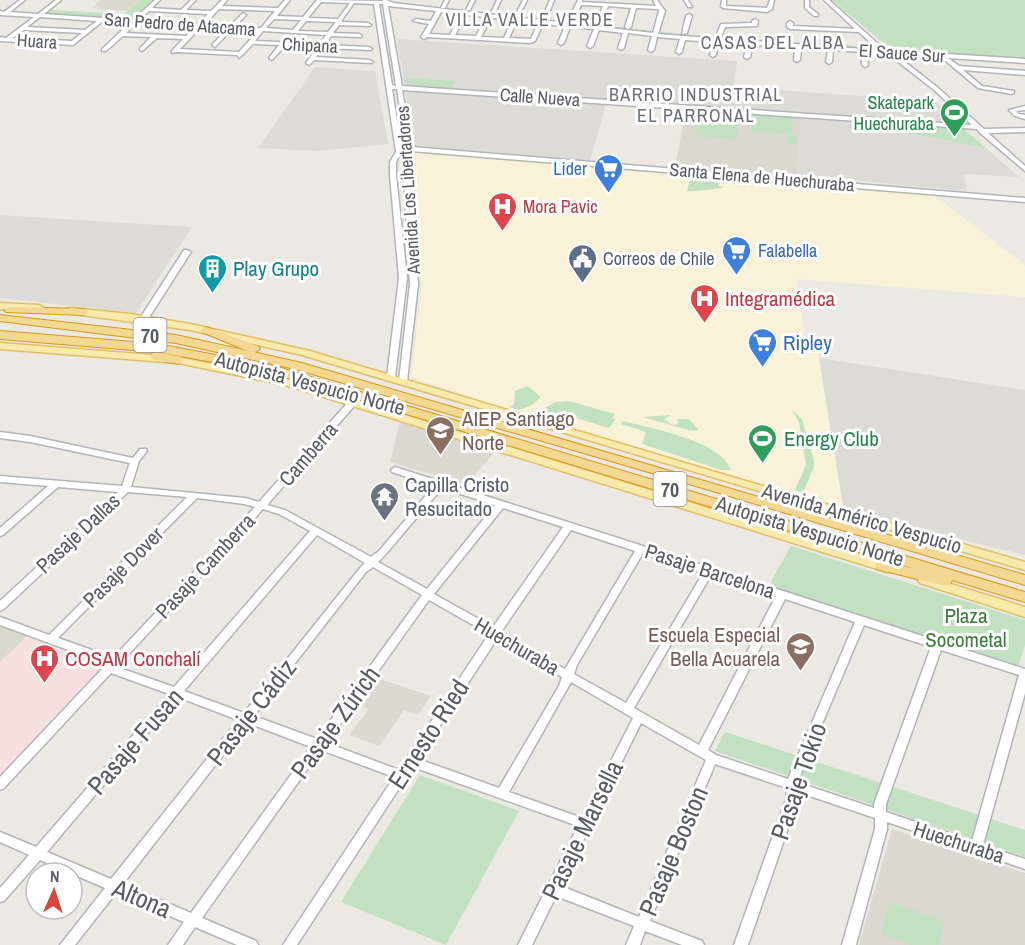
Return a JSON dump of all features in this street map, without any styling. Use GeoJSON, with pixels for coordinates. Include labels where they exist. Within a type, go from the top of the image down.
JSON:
{"type":"FeatureCollection","features":[{"type":"Feature","properties":{"kind":"highway"},"geometry":{"type":"LineString","coordinates":[[0,310],[83,312]]}},
{"type":"Feature","properties":{"kind":"highway","name":"Autopista Vespucio Norte"},"geometry":{"type":"LineString","coordinates":[[0,318],[176,339],[298,366],[1025,580]]}},
{"type":"Feature","properties":{"kind":"highway"},"geometry":{"type":"LineString","coordinates":[[206,330],[298,366]]}},
{"type":"Feature","properties":{"kind":"highway","name":"Autopista Vespucio Norte"},"geometry":{"type":"LineString","coordinates":[[0,335],[136,345],[191,352],[315,381],[1025,598]]}},
{"type":"Feature","properties":{"kind":"highway"},"geometry":{"type":"LineString","coordinates":[[77,341],[178,360]]}},
{"type":"Feature","properties":{"kind":"highway"},"geometry":{"type":"LineString","coordinates":[[882,566],[1025,598]]}},
{"type":"Feature","properties":{"kind":"main road","name":"Avenida Américo Vespucio"},"geometry":{"type":"LineString","coordinates":[[0,306],[83,312],[143,320],[285,346],[1025,566]]}},
{"type":"Feature","properties":{"kind":"main road","name":"Avenida Américo Vespucio"},"geometry":{"type":"LineString","coordinates":[[0,346],[178,360],[286,382],[1025,612]]}},
{"type":"Feature","properties":{"kind":"street"},"geometry":{"type":"LineString","coordinates":[[0,17],[23,0]]}},
{"type":"Feature","properties":{"kind":"street"},"geometry":{"type":"LineString","coordinates":[[8,39],[58,0]]}},
{"type":"Feature","properties":{"kind":"street"},"geometry":{"type":"LineString","coordinates":[[104,50],[158,0]]}},
{"type":"Feature","properties":{"kind":"street"},"geometry":{"type":"LineString","coordinates":[[182,11],[194,0]]}},
{"type":"Feature","properties":{"kind":"street"},"geometry":{"type":"LineString","coordinates":[[225,0],[175,51],[240,55],[288,0]]}},
{"type":"Feature","properties":{"kind":"street"},"geometry":{"type":"LineString","coordinates":[[295,31],[320,0],[418,3],[441,9]]}},
{"type":"Feature","properties":{"kind":"street"},"geometry":{"type":"LineString","coordinates":[[447,0],[424,36],[533,41],[552,0]]}},
{"type":"Feature","properties":{"kind":"street"},"geometry":{"type":"LineString","coordinates":[[452,37],[473,0]]}},
{"type":"Feature","properties":{"kind":"street"},"geometry":{"type":"LineString","coordinates":[[478,38],[499,0]]}},
{"type":"Feature","properties":{"kind":"street"},"geometry":{"type":"LineString","coordinates":[[506,40],[525,0]]}},
{"type":"Feature","properties":{"kind":"street"},"geometry":{"type":"LineString","coordinates":[[655,0],[662,8]]}},
{"type":"Feature","properties":{"kind":"street"},"geometry":{"type":"LineString","coordinates":[[686,0],[690,6]]}},
{"type":"Feature","properties":{"kind":"street"},"geometry":{"type":"LineString","coordinates":[[724,0],[724,7],[768,10],[772,0]]}},
{"type":"Feature","properties":{"kind":"street"},"geometry":{"type":"LineString","coordinates":[[807,0],[807,7],[816,15]]}},
{"type":"Feature","properties":{"kind":"street"},"geometry":{"type":"LineString","coordinates":[[817,0],[827,0],[882,50],[899,59],[1025,169]]}},
{"type":"Feature","properties":{"kind":"street"},"geometry":{"type":"LineString","coordinates":[[354,1],[311,61],[370,62]]}},
{"type":"Feature","properties":{"kind":"street"},"geometry":{"type":"LineString","coordinates":[[387,1],[683,36],[882,50]]}},
{"type":"Feature","properties":{"kind":"street","name":"Avenida Los Libertadores"},"geometry":{"type":"LineString","coordinates":[[387,1],[409,150],[406,159],[414,284],[397,379]]}},
{"type":"Feature","properties":{"kind":"street"},"geometry":{"type":"LineString","coordinates":[[561,44],[579,1],[662,8]]}},
{"type":"Feature","properties":{"kind":"street","name":"Avenida Los Libertadores"},"geometry":{"type":"LineString","coordinates":[[376,2],[399,150],[393,162],[403,278],[397,379]]}},
{"type":"Feature","properties":{"kind":"street"},"geometry":{"type":"LineString","coordinates":[[590,46],[606,4]]}},
{"type":"Feature","properties":{"kind":"street"},"geometry":{"type":"LineString","coordinates":[[621,48],[634,6]]}},
{"type":"Feature","properties":{"kind":"street"},"geometry":{"type":"LineString","coordinates":[[218,7],[279,10]]}},
{"type":"Feature","properties":{"kind":"street"},"geometry":{"type":"LineString","coordinates":[[651,50],[662,8]]}},
{"type":"Feature","properties":{"kind":"street"},"geometry":{"type":"LineString","coordinates":[[147,9],[212,13]]}},
{"type":"Feature","properties":{"kind":"street","name":"San Pedro de Atacama"},"geometry":{"type":"LineString","coordinates":[[3,13],[359,36]]}},
{"type":"Feature","properties":{"kind":"street"},"geometry":{"type":"LineString","coordinates":[[215,45],[243,15]]}},
{"type":"Feature","properties":{"kind":"street"},"geometry":{"type":"LineString","coordinates":[[680,52],[689,16]]}},
{"type":"Feature","properties":{"kind":"street"},"geometry":{"type":"LineString","coordinates":[[273,17],[368,25]]}},
{"type":"Feature","properties":{"kind":"street"},"geometry":{"type":"LineString","coordinates":[[721,18],[726,24]]}},
{"type":"Feature","properties":{"kind":"street"},"geometry":{"type":"LineString","coordinates":[[22,28],[87,32],[102,19]]}},
{"type":"Feature","properties":{"kind":"street"},"geometry":{"type":"LineString","coordinates":[[416,21],[433,22]]}},
{"type":"Feature","properties":{"kind":"street"},"geometry":{"type":"LineString","coordinates":[[713,55],[721,27],[726,24],[755,23]]}},
{"type":"Feature","properties":{"kind":"street"},"geometry":{"type":"LineString","coordinates":[[790,25],[862,32]]}},
{"type":"Feature","properties":{"kind":"street","name":"Huara"},"geometry":{"type":"LineString","coordinates":[[0,39],[73,43],[87,32]]}},
{"type":"Feature","properties":{"kind":"street"},"geometry":{"type":"LineString","coordinates":[[122,34],[187,38]]}},
{"type":"Feature","properties":{"kind":"street"},"geometry":{"type":"LineString","coordinates":[[142,49],[156,36]]}},
{"type":"Feature","properties":{"kind":"street"},"geometry":{"type":"LineString","coordinates":[[747,57],[749,41]]}},
{"type":"Feature","properties":{"kind":"street","name":"El Sauce Sur"},"geometry":{"type":"LineString","coordinates":[[749,41],[1025,61]]}},
{"type":"Feature","properties":{"kind":"street","name":"Chipana"},"geometry":{"type":"LineString","coordinates":[[251,42],[369,49]]}},
{"type":"Feature","properties":{"kind":"street"},"geometry":{"type":"LineString","coordinates":[[272,58],[283,44]]}},
{"type":"Feature","properties":{"kind":"street"},"geometry":{"type":"LineString","coordinates":[[797,60],[798,46]]}},
{"type":"Feature","properties":{"kind":"street"},"geometry":{"type":"LineString","coordinates":[[828,62],[831,48]]}},
{"type":"Feature","properties":{"kind":"street"},"geometry":{"type":"LineString","coordinates":[[864,51],[865,65]]}},
{"type":"Feature","properties":{"kind":"street"},"geometry":{"type":"LineString","coordinates":[[943,56],[980,87],[1012,92]]}},
{"type":"Feature","properties":{"kind":"street"},"geometry":{"type":"LineString","coordinates":[[959,69],[960,57]]}},
{"type":"Feature","properties":{"kind":"street"},"geometry":{"type":"LineString","coordinates":[[959,69],[1025,73]]}},
{"type":"Feature","properties":{"kind":"street"},"geometry":{"type":"LineString","coordinates":[[986,70],[992,90]]}},
{"type":"Feature","properties":{"kind":"street","name":"Calle Nueva"},"geometry":{"type":"LineString","coordinates":[[390,87],[981,131],[1025,130]]}},
{"type":"Feature","properties":{"kind":"street"},"geometry":{"type":"LineString","coordinates":[[1025,108],[1012,110],[1017,115],[1025,117]]}},
{"type":"Feature","properties":{"kind":"street","name":"Santa Elena de Huechuraba"},"geometry":{"type":"LineString","coordinates":[[399,150],[487,158],[500,156],[1025,200]]}},
{"type":"Feature","properties":{"kind":"street"},"geometry":{"type":"LineString","coordinates":[[143,320],[187,252]]}},
{"type":"Feature","properties":{"kind":"street","name":"Camberra"},"geometry":{"type":"LineString","coordinates":[[262,505],[353,402]]}},
{"type":"Feature","properties":{"kind":"street"},"geometry":{"type":"LineString","coordinates":[[0,435],[41,441],[135,461]]}},
{"type":"Feature","properties":{"kind":"street","name":"Pasaje Dallas"},"geometry":{"type":"LineString","coordinates":[[0,606],[126,489],[135,461],[143,451]]}},
{"type":"Feature","properties":{"kind":"street","name":"Pasaje Barcelona"},"geometry":{"type":"LineString","coordinates":[[395,470],[1025,673]]}},
{"type":"Feature","properties":{"kind":"street","name":"Huechuraba"},"geometry":{"type":"LineString","coordinates":[[0,479],[195,495],[262,505],[282,512],[707,755],[1025,864]]}},
{"type":"Feature","properties":{"kind":"street"},"geometry":{"type":"LineString","coordinates":[[0,533],[57,483]]}},
{"type":"Feature","properties":{"kind":"street","name":"Pasaje Cádiz"},"geometry":{"type":"LineString","coordinates":[[67,945],[363,570],[440,484]]}},
{"type":"Feature","properties":{"kind":"street","name":"Pasaje Dover"},"geometry":{"type":"LineString","coordinates":[[51,639],[195,495]]}},
{"type":"Feature","properties":{"kind":"street","name":"Pasaje Zúrich"},"geometry":{"type":"LineString","coordinates":[[175,945],[428,594],[501,504]]}},
{"type":"Feature","properties":{"kind":"street","name":"Pasaje Camberra"},"geometry":{"type":"LineString","coordinates":[[0,785],[262,505]]}},
{"type":"Feature","properties":{"kind":"street","name":"Ernesto Ried"},"geometry":{"type":"LineString","coordinates":[[290,945],[495,633],[569,526]]}},
{"type":"Feature","properties":{"kind":"street","name":"Pasaje Fusan"},"geometry":{"type":"LineString","coordinates":[[0,897],[316,530]]}},
{"type":"Feature","properties":{"kind":"street"},"geometry":{"type":"LineString","coordinates":[[502,794],[641,549]]}},
{"type":"Feature","properties":{"kind":"street","name":"Pasaje Marsella"},"geometry":{"type":"LineString","coordinates":[[525,945],[585,824],[633,713],[709,570]]}},
{"type":"Feature","properties":{"kind":"street","name":"Pasaje Boston"},"geometry":{"type":"LineString","coordinates":[[633,945],[707,755],[782,595]]}},
{"type":"Feature","properties":{"kind":"street","name":"Pasaje Tokio"},"geometry":{"type":"LineString","coordinates":[[741,945],[792,799],[794,776],[861,620]]}},
{"type":"Feature","properties":{"kind":"street"},"geometry":{"type":"LineString","coordinates":[[0,621],[105,659],[110,668],[401,775]]}},
{"type":"Feature","properties":{"kind":"street"},"geometry":{"type":"LineString","coordinates":[[849,945],[881,829],[880,804],[937,645]]}},
{"type":"Feature","properties":{"kind":"street"},"geometry":{"type":"LineString","coordinates":[[976,847],[1025,673]]}},
{"type":"Feature","properties":{"kind":"street"},"geometry":{"type":"LineString","coordinates":[[411,761],[585,824]]}},
{"type":"Feature","properties":{"kind":"street","name":"Altona"},"geometry":{"type":"LineString","coordinates":[[0,837],[251,945]]}},
{"type":"Feature","properties":{"kind":"street"},"geometry":{"type":"LineString","coordinates":[[553,890],[698,945]]}},
{"type":"Feature","properties":{"kind":"shaded area"},"geometry":{"type":"Polygon","coordinates":[[[101,0],[139,0],[127,11],[91,8],[101,0]]]}},
{"type":"Feature","properties":{"kind":"shaded area"},"geometry":{"type":"Polygon","coordinates":[[[397,39],[737,61],[734,87],[933,101],[961,123],[856,116],[856,123],[986,148],[1019,177],[964,174],[967,191],[797,175],[801,117],[606,104],[590,161],[414,146],[397,39]]]}},
{"type":"Feature","properties":{"kind":"shaded area"},"geometry":{"type":"Polygon","coordinates":[[[315,67],[375,71],[388,144],[318,151],[258,148],[315,67]]]}},
{"type":"Feature","properties":{"kind":"shaded area"},"geometry":{"type":"Polygon","coordinates":[[[686,109],[801,117],[797,175],[675,167],[686,109]]]}},
{"type":"Feature","properties":{"kind":"shaded area"},"geometry":{"type":"Polygon","coordinates":[[[417,153],[931,193],[1025,265],[1025,297],[797,279],[805,344],[817,346],[844,511],[529,416],[411,377],[422,283],[409,157],[417,153]]]}},
{"type":"Feature","properties":{"kind":"shaded area"},"geometry":{"type":"Polygon","coordinates":[[[0,215],[192,227],[136,313],[0,298],[0,215]]]}},
{"type":"Feature","properties":{"kind":"shaded area"},"geometry":{"type":"Polygon","coordinates":[[[819,358],[1025,390],[1025,555],[844,511],[819,358]]]}},
{"type":"Feature","properties":{"kind":"shaded area","name":"AIEP Santiago Norte"},"geometry":{"type":"Polygon","coordinates":[[[400,421],[495,451],[467,485],[390,462],[400,421]]]}},
{"type":"Feature","properties":{"kind":"shaded area"},"geometry":{"type":"Polygon","coordinates":[[[0,625],[28,635],[0,662],[0,625]]]}},
{"type":"Feature","properties":{"kind":"shaded area","name":"COSAM Conchalí"},"geometry":{"type":"Polygon","coordinates":[[[28,635],[102,661],[103,667],[0,778],[0,662],[28,635]]]}},
{"type":"Feature","properties":{"kind":"shaded area"},"geometry":{"type":"Polygon","coordinates":[[[374,677],[431,696],[418,715],[404,710],[379,746],[349,735],[369,709],[355,704],[374,677]]]}},
{"type":"Feature","properties":{"kind":"shaded area"},"geometry":{"type":"Polygon","coordinates":[[[892,829],[1025,873],[1025,945],[859,945],[892,829]]]}},
{"type":"Feature","properties":{"kind":"green space"},"geometry":{"type":"Polygon","coordinates":[[[140,0],[153,0],[132,19],[45,14],[51,10],[124,14],[140,0]]]}},
{"type":"Feature","properties":{"kind":"green space"},"geometry":{"type":"Polygon","coordinates":[[[832,0],[1025,0],[1025,59],[892,50],[832,0]]]}},
{"type":"Feature","properties":{"kind":"green space"},"geometry":{"type":"Polygon","coordinates":[[[402,4],[691,35],[872,47],[876,52],[694,39],[402,4]]]}},
{"type":"Feature","properties":{"kind":"green space"},"geometry":{"type":"Polygon","coordinates":[[[405,78],[456,81],[452,88],[407,85],[405,78]]]}},
{"type":"Feature","properties":{"kind":"green space"},"geometry":{"type":"Polygon","coordinates":[[[700,111],[740,114],[736,139],[695,136],[700,111]]]}},
{"type":"Feature","properties":{"kind":"green space"},"geometry":{"type":"Polygon","coordinates":[[[752,114],[792,117],[792,135],[797,136],[797,144],[787,143],[788,134],[751,131],[752,114]]]}},
{"type":"Feature","properties":{"kind":"green space","name":"Skatepark Huechuraba"},"geometry":{"type":"Polygon","coordinates":[[[855,121],[964,129],[986,148],[855,123],[855,121]]]}},
{"type":"Feature","properties":{"kind":"green space"},"geometry":{"type":"Polygon","coordinates":[[[691,176],[745,180],[732,184],[720,182],[718,186],[724,187],[721,188],[687,191],[691,176]]]}},
{"type":"Feature","properties":{"kind":"green space"},"geometry":{"type":"Polygon","coordinates":[[[527,386],[540,398],[532,405],[519,410],[509,407],[514,404],[515,391],[527,386]]]}},
{"type":"Feature","properties":{"kind":"green space"},"geometry":{"type":"Polygon","coordinates":[[[569,401],[615,414],[612,418],[616,419],[609,428],[566,415],[533,414],[556,402],[569,401]]]}},
{"type":"Feature","properties":{"kind":"green space"},"geometry":{"type":"Polygon","coordinates":[[[792,410],[802,419],[814,461],[814,467],[803,493],[795,490],[806,465],[799,422],[792,410]]]}},
{"type":"Feature","properties":{"kind":"green space"},"geometry":{"type":"Polygon","coordinates":[[[671,415],[664,419],[673,425],[678,424],[677,419],[689,419],[699,430],[692,431],[643,417],[671,415]]]}},
{"type":"Feature","properties":{"kind":"green space"},"geometry":{"type":"Polygon","coordinates":[[[623,421],[700,443],[714,451],[731,470],[721,470],[642,444],[646,432],[621,424],[623,421]]]}},
{"type":"Feature","properties":{"kind":"green space","name":"Plaza Socometal"},"geometry":{"type":"Polygon","coordinates":[[[791,546],[1025,620],[1025,645],[1017,670],[768,587],[791,546]]]}},
{"type":"Feature","properties":{"kind":"green space"},"geometry":{"type":"Polygon","coordinates":[[[725,732],[1025,830],[1025,857],[715,751],[725,732]]]}},
{"type":"Feature","properties":{"kind":"green space"},"geometry":{"type":"Polygon","coordinates":[[[420,775],[519,811],[446,945],[341,902],[420,775]]]}},
{"type":"Feature","properties":{"kind":"green space"},"geometry":{"type":"Polygon","coordinates":[[[890,902],[944,921],[939,945],[911,945],[881,933],[890,902]]]}},
{"type":"Feature","properties":{"kind":"place","name":"Skatepark Huechuraba"},"geometry":{"type":"Point","coordinates":[955,138]}},
{"type":"Feature","properties":{"kind":"place","name":"Lider"},"geometry":{"type":"Point","coordinates":[608,194]}},
{"type":"Feature","properties":{"kind":"place","name":"Mora Pavic"},"geometry":{"type":"Point","coordinates":[502,232]}},
{"type":"Feature","properties":{"kind":"place","name":"Falabella"},"geometry":{"type":"Point","coordinates":[737,276]}},
{"type":"Feature","properties":{"kind":"place","name":"Correos de Chile"},"geometry":{"type":"Point","coordinates":[582,284]}},
{"type":"Feature","properties":{"kind":"place","name":"Play Grupo"},"geometry":{"type":"Point","coordinates":[212,294]}},
{"type":"Feature","properties":{"kind":"place","name":"Integramédica"},"geometry":{"type":"Point","coordinates":[704,324]}},
{"type":"Feature","properties":{"kind":"place","name":"Ripley"},"geometry":{"type":"Point","coordinates":[762,368]}},
{"type":"Feature","properties":{"kind":"place","name":"AIEP Santiago Norte"},"geometry":{"type":"Point","coordinates":[441,456]}},
{"type":"Feature","properties":{"kind":"place","name":"Energy Club"},"geometry":{"type":"Point","coordinates":[763,464]}},
{"type":"Feature","properties":{"kind":"place","name":"Capilla Cristo Resucitado"},"geometry":{"type":"Point","coordinates":[384,522]}},
{"type":"Feature","properties":{"kind":"place","name":"Escuela Especial Bella Acuarela"},"geometry":{"type":"Point","coordinates":[801,672]}},
{"type":"Feature","properties":{"kind":"place","name":"COSAM Conchalí"},"geometry":{"type":"Point","coordinates":[44,684]}},
{"type":"Feature","properties":{"kind":"district","name":"VILLA VALLE VERDE"},"geometry":{"type":"Point","coordinates":[530,19]}},
{"type":"Feature","properties":{"kind":"district","name":"CASAS DEL ALBA"},"geometry":{"type":"Point","coordinates":[773,42]}},
{"type":"Feature","properties":{"kind":"district","name":"BARRIO INDUSTRIAL EL PARRONAL"},"geometry":{"type":"Point","coordinates":[696,104]}}]}
